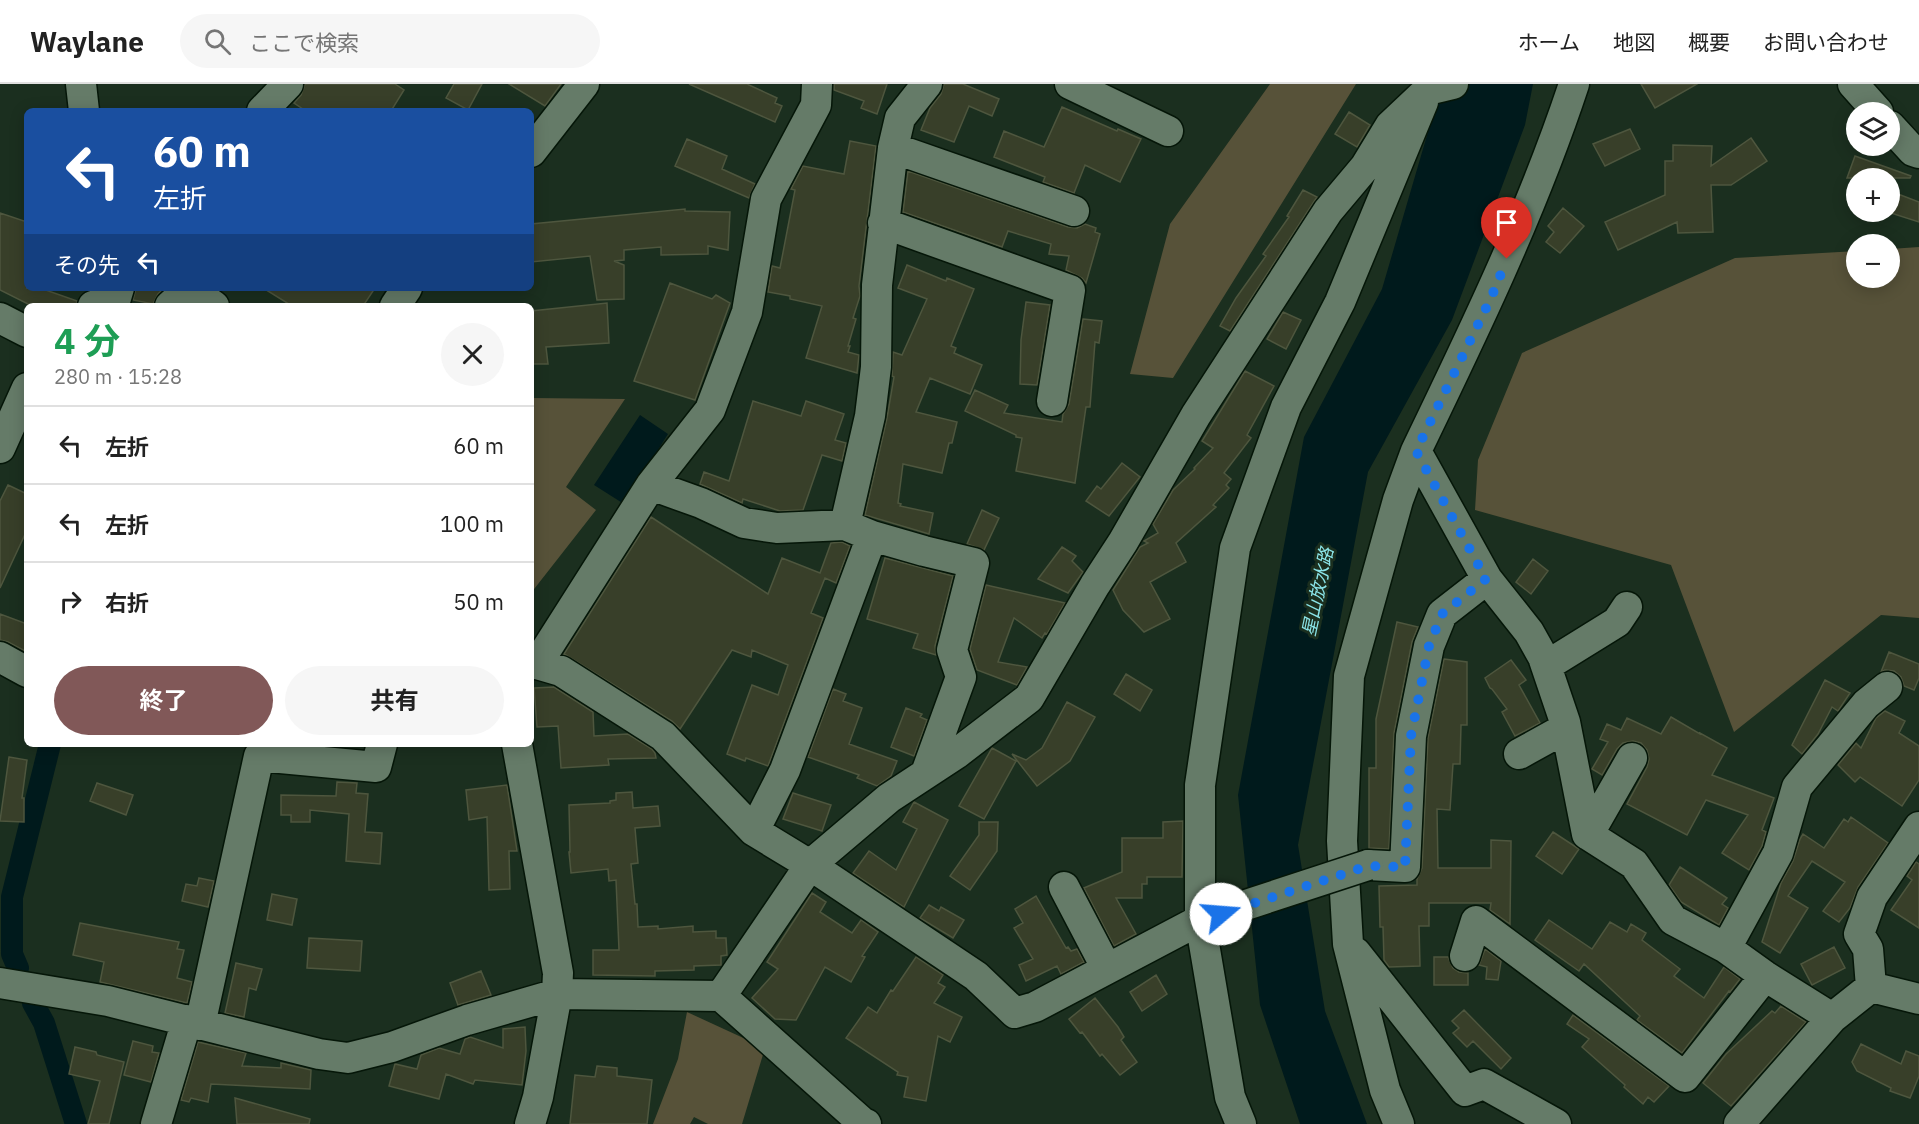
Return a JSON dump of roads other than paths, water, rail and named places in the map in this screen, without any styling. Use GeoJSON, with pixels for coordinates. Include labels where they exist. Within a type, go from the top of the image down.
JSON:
{"type":"FeatureCollection","features":[{"type":"Feature","properties":{"kind":"street"},"geometry":{"type":"LineString","coordinates":[[81,84],[84,108]]}},
{"type":"Feature","properties":{"kind":"street"},"geometry":{"type":"LineString","coordinates":[[265,108],[288,84]]}},
{"type":"Feature","properties":{"kind":"street"},"geometry":{"type":"LineString","coordinates":[[534,148],[584,84]]}},
{"type":"Feature","properties":{"kind":"street"},"geometry":{"type":"LineString","coordinates":[[817,84],[816,105],[766,199],[747,312],[710,410],[651,485],[534,664],[561,671],[663,736],[754,831],[810,865],[976,976],[1015,1013],[1035,1007],[1200,920],[1368,866],[1405,867],[1411,736],[1429,646],[1442,614],[1486,579]]}},
{"type":"Feature","properties":{"kind":"street"},"geometry":{"type":"LineString","coordinates":[[754,831],[785,770],[859,531],[876,367],[877,285],[893,148],[900,118],[927,84]]}},
{"type":"Feature","properties":{"kind":"street"},"geometry":{"type":"LineString","coordinates":[[1070,84],[1168,131]]}},
{"type":"Feature","properties":{"kind":"street"},"geometry":{"type":"LineString","coordinates":[[1399,1124],[1385,1090],[1348,944],[1342,841],[1349,676],[1398,500],[1416,451],[1491,298],[1555,142],[1574,84]]}},
{"type":"Feature","properties":{"kind":"street"},"geometry":{"type":"LineString","coordinates":[[1852,84],[1869,102]]}},
{"type":"Feature","properties":{"kind":"street"},"geometry":{"type":"LineString","coordinates":[[721,996],[810,865],[889,798],[956,754],[1029,698],[1196,415],[1328,211],[1365,168],[1390,126],[1437,86]]}},
{"type":"Feature","properties":{"kind":"street"},"geometry":{"type":"LineString","coordinates":[[1241,1124],[1230,1097],[1200,920],[1200,785],[1235,548],[1286,407],[1340,302],[1437,86]]}},
{"type":"Feature","properties":{"kind":"street"},"geometry":{"type":"LineString","coordinates":[[1900,137],[1913,151],[1919,153]]}},
{"type":"Feature","properties":{"kind":"street"},"geometry":{"type":"LineString","coordinates":[[893,148],[1074,210]]}},
{"type":"Feature","properties":{"kind":"street"},"geometry":{"type":"LineString","coordinates":[[883,224],[1070,290],[1052,401]]}},
{"type":"Feature","properties":{"kind":"street"},"geometry":{"type":"LineString","coordinates":[[102,303],[116,298],[118,291]]}},
{"type":"Feature","properties":{"kind":"street"},"geometry":{"type":"LineString","coordinates":[[0,318],[24,330]]}},
{"type":"Feature","properties":{"kind":"street"},"geometry":{"type":"LineString","coordinates":[[0,448],[24,395]]}},
{"type":"Feature","properties":{"kind":"street"},"geometry":{"type":"LineString","coordinates":[[1416,451],[1486,579],[1528,632],[1546,666],[1566,728],[1587,834],[1634,864],[1673,920],[1726,948],[1765,976],[1832,1018]]}},
{"type":"Feature","properties":{"kind":"street"},"geometry":{"type":"LineString","coordinates":[[651,485],[701,503],[744,523],[777,528],[859,531],[924,551],[974,562],[952,650],[961,677],[926,773]]}},
{"type":"Feature","properties":{"kind":"street"},"geometry":{"type":"LineString","coordinates":[[1546,666],[1617,622],[1627,607]]}},
{"type":"Feature","properties":{"kind":"street"},"geometry":{"type":"LineString","coordinates":[[0,657],[24,670]]}},
{"type":"Feature","properties":{"kind":"street"},"geometry":{"type":"LineString","coordinates":[[1726,948],[1778,853],[1797,787],[1866,704],[1887,687]]}},
{"type":"Feature","properties":{"kind":"street"},"geometry":{"type":"LineString","coordinates":[[1519,754],[1566,728]]}},
{"type":"Feature","properties":{"kind":"street"},"geometry":{"type":"LineString","coordinates":[[156,1124],[193,1023],[259,756],[298,752],[376,767],[381,747]]}},
{"type":"Feature","properties":{"kind":"street"},"geometry":{"type":"LineString","coordinates":[[518,747],[558,973],[557,994],[538,1097],[530,1124]]}},
{"type":"Feature","properties":{"kind":"street"},"geometry":{"type":"LineString","coordinates":[[1588,835],[1632,758]]}},
{"type":"Feature","properties":{"kind":"street"},"geometry":{"type":"LineString","coordinates":[[1871,987],[1868,949],[1859,934],[1872,897],[1919,827]]}},
{"type":"Feature","properties":{"kind":"street"},"geometry":{"type":"LineString","coordinates":[[1064,887],[1107,969]]}},
{"type":"Feature","properties":{"kind":"street"},"geometry":{"type":"LineString","coordinates":[[1465,956],[1476,921],[1685,1077],[1765,976]]}},
{"type":"Feature","properties":{"kind":"street"},"geometry":{"type":"LineString","coordinates":[[1348,944],[1465,1091],[1484,1084],[1556,1124]]}},
{"type":"Feature","properties":{"kind":"street"},"geometry":{"type":"LineString","coordinates":[[0,983],[108,1001],[319,1054],[348,1058],[392,1047],[467,1020],[557,994],[721,996],[866,1124]]}},
{"type":"Feature","properties":{"kind":"street"},"geometry":{"type":"LineString","coordinates":[[1871,987],[1919,999]]}},
{"type":"Feature","properties":{"kind":"street"},"geometry":{"type":"LineString","coordinates":[[1748,1122],[1832,1018],[1871,987]]}},
{"type":"Feature","properties":{"kind":"water","name":"星山放水路"},"geometry":{"type":"Polygon","coordinates":[[[1442,84],[1533,84],[1525,125],[1452,320],[1368,472],[1298,845],[1325,1011],[1367,1124],[1300,1124],[1260,1005],[1238,795],[1304,437],[1382,289],[1442,84]]]}},
{"type":"Feature","properties":{"kind":"water"},"geometry":{"type":"Polygon","coordinates":[[[640,415],[668,434],[624,504],[594,485],[640,415]]]}},
{"type":"Feature","properties":{"kind":"waterway"},"geometry":{"type":"LineString","coordinates":[[18,968],[12,954],[12,897],[49,747]]}},
{"type":"Feature","properties":{"kind":"waterway"},"geometry":{"type":"LineString","coordinates":[[33,1003],[44,1023],[76,1124]]}}]}
